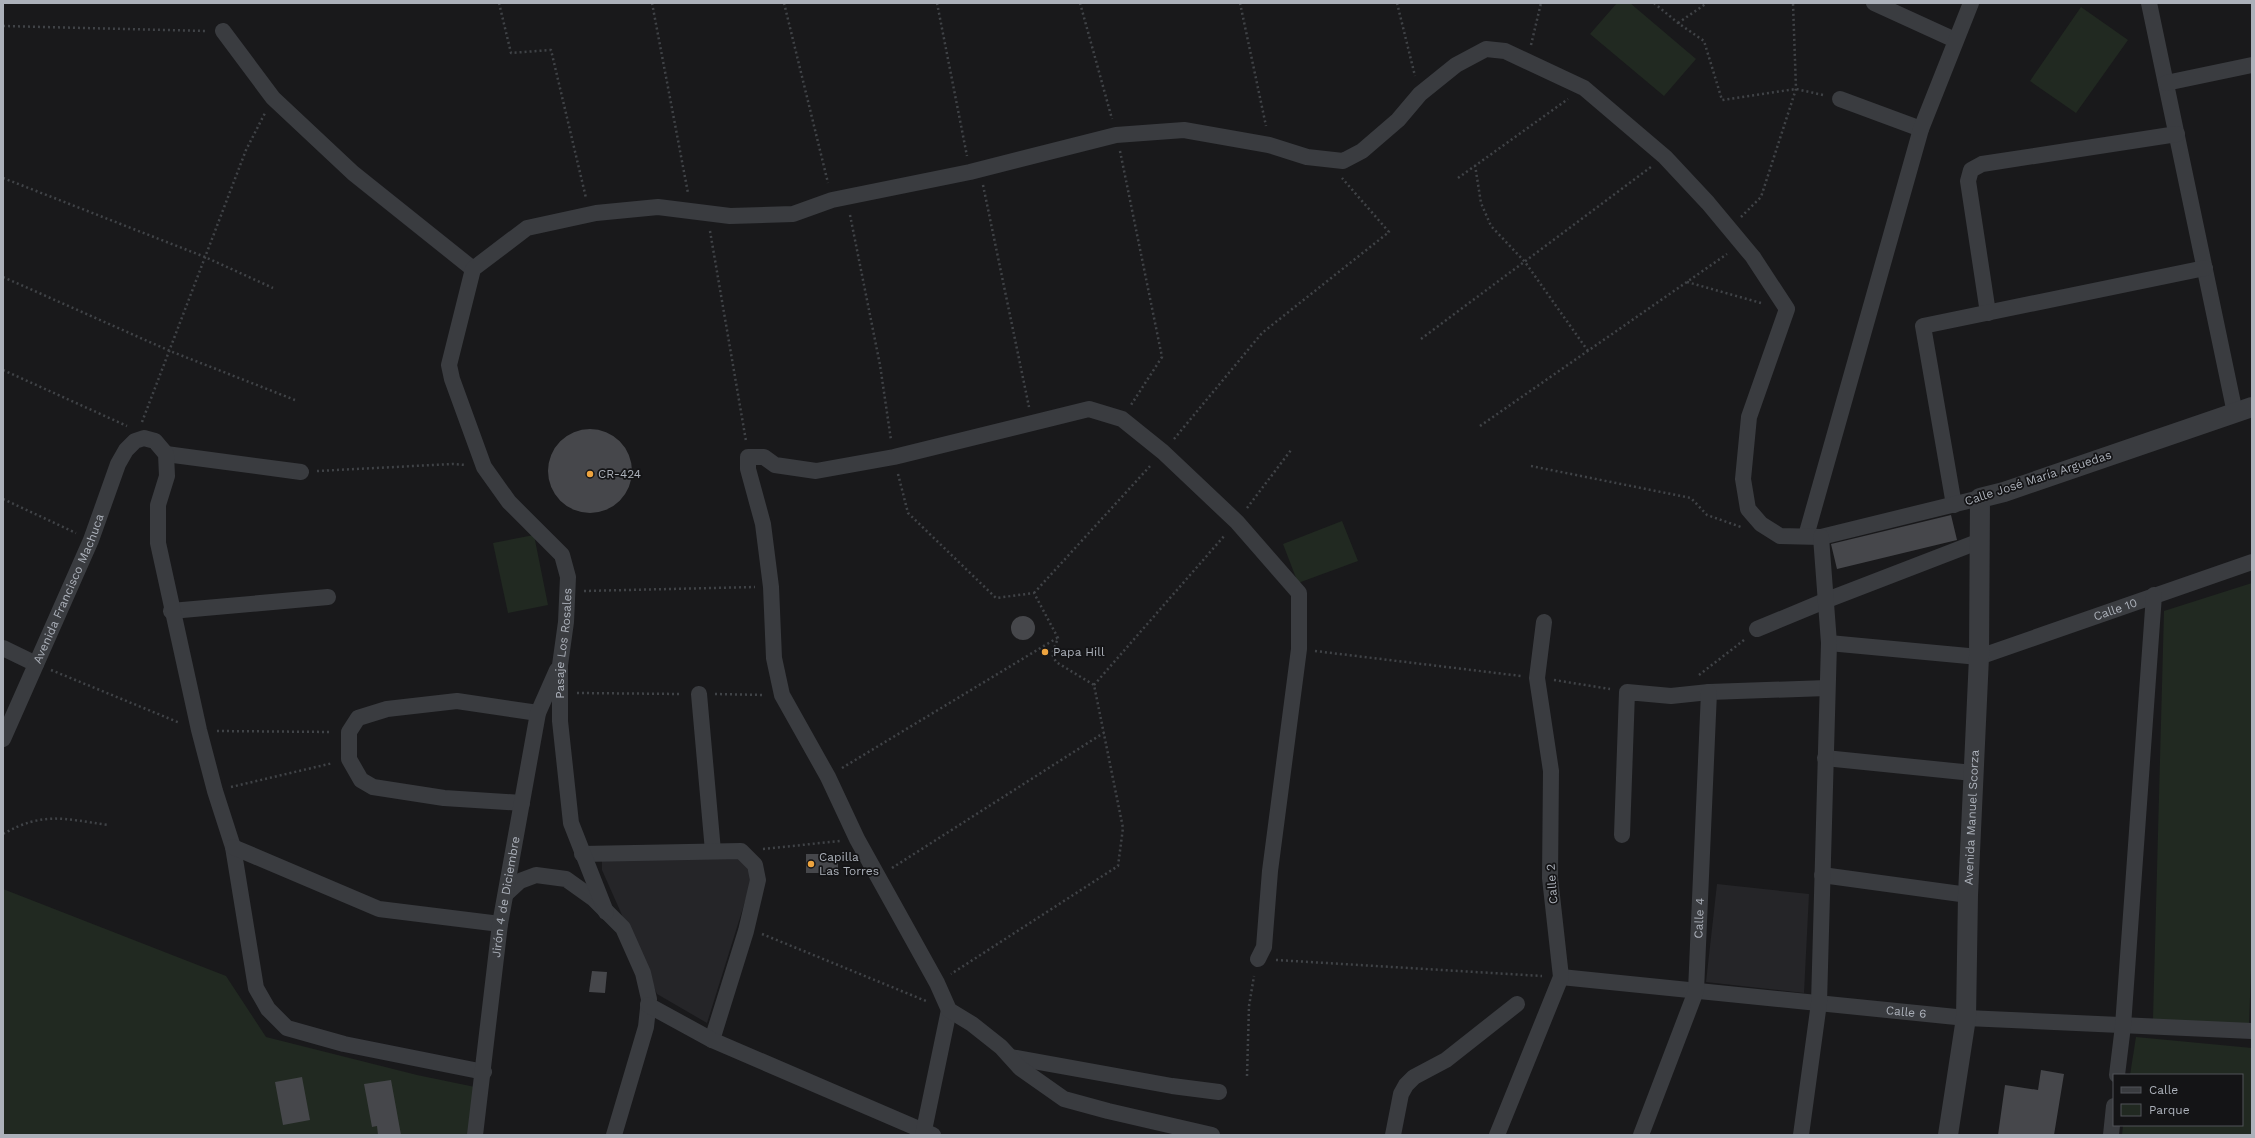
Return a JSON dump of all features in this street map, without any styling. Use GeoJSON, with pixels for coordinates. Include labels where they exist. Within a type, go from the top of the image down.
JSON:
{"type":"FeatureCollection","features":[{"type":"Feature","properties":{"kind":"street"},"geometry":{"type":"LineString","coordinates":[[1874,3],[1955,40]]}},
{"type":"Feature","properties":{"kind":"street"},"geometry":{"type":"LineString","coordinates":[[1802,1135],[1819,1003],[1826,688],[1829,643],[1827,600],[1814,537],[1921,130],[1955,40],[1971,3]]}},
{"type":"Feature","properties":{"kind":"street"},"geometry":{"type":"LineString","coordinates":[[2149,3],[2205,268],[2244,410]]}},
{"type":"Feature","properties":{"kind":"street"},"geometry":{"type":"LineString","coordinates":[[223,31],[273,98],[353,173],[472,269],[527,228],[590,214],[658,207],[730,216],[793,214],[839,199],[975,170],[1116,135],[1184,130],[1269,145],[1308,157],[1343,161],[1362,151],[1398,120],[1420,94],[1456,65],[1486,49],[1505,51],[1584,88],[1665,157],[1742,244],[1787,310]]}},
{"type":"Feature","properties":{"kind":"street"},"geometry":{"type":"LineString","coordinates":[[2166,83],[2252,64]]}},
{"type":"Feature","properties":{"kind":"street"},"geometry":{"type":"LineString","coordinates":[[1840,99],[1921,130]]}},
{"type":"Feature","properties":{"kind":"street"},"geometry":{"type":"LineString","coordinates":[[1988,313],[1968,181],[1971,170],[1982,164],[2177,134]]}},
{"type":"Feature","properties":{"kind":"street"},"geometry":{"type":"LineString","coordinates":[[1954,504],[1923,326],[2205,268]]}},
{"type":"Feature","properties":{"kind":"street","name":"Pasaje Los Rosales"},"geometry":{"type":"LineString","coordinates":[[472,269],[449,365],[452,379],[484,467],[509,502],[562,555],[568,577],[568,592],[566,622],[560,665],[559,693],[560,721],[571,823],[606,912]]}},
{"type":"Feature","properties":{"kind":"street","name":"Calle José María Arguedas"},"geometry":{"type":"LineString","coordinates":[[1787,310],[1749,416],[1743,479],[1748,509],[1761,524],[1780,536],[1814,537],[1980,498],[2244,410]]}},
{"type":"Feature","properties":{"kind":"street"},"geometry":{"type":"LineString","coordinates":[[648,1005],[712,1040],[926,1134],[949,1010],[937,983],[857,839],[828,777],[782,695],[774,658],[771,587],[763,524],[748,469],[748,457],[764,457],[775,465],[816,471],[894,457],[1032,422],[1089,410],[1122,419],[1163,452],[1237,522],[1299,593],[1299,649],[1270,871],[1264,948],[1258,959]]}},
{"type":"Feature","properties":{"kind":"street"},"geometry":{"type":"LineString","coordinates":[[137,436],[155,441],[166,454],[167,476],[158,505],[158,543],[172,611],[215,790],[233,847],[256,988],[268,1009],[287,1028],[344,1044],[484,1072]]}},
{"type":"Feature","properties":{"kind":"street","name":"Avenida Francisco Machuca"},"geometry":{"type":"LineString","coordinates":[[5,729],[36,664],[91,540],[118,464],[126,450],[137,436]]}},
{"type":"Feature","properties":{"kind":"street"},"geometry":{"type":"LineString","coordinates":[[166,454],[301,472]]}},
{"type":"Feature","properties":{"kind":"street","name":"Avenida Manuel Scorza"},"geometry":{"type":"LineString","coordinates":[[1948,1135],[1966,1018],[1968,895],[1978,657],[1980,498]]}},
{"type":"Feature","properties":{"kind":"street"},"geometry":{"type":"LineString","coordinates":[[1757,629],[1827,600],[1980,541]]}},
{"type":"Feature","properties":{"kind":"street","name":"Calle 10"},"geometry":{"type":"LineString","coordinates":[[1978,657],[2252,562]]}},
{"type":"Feature","properties":{"kind":"street"},"geometry":{"type":"LineString","coordinates":[[2117,1074],[2123,1026],[2154,595]]}},
{"type":"Feature","properties":{"kind":"street"},"geometry":{"type":"LineString","coordinates":[[172,611],[328,597]]}},
{"type":"Feature","properties":{"kind":"street","name":"Calle 2"},"geometry":{"type":"LineString","coordinates":[[1497,1135],[1561,977],[1550,878],[1551,771],[1537,678],[1544,622]]}},
{"type":"Feature","properties":{"kind":"street"},"geometry":{"type":"LineString","coordinates":[[1829,643],[1978,657]]}},
{"type":"Feature","properties":{"kind":"street"},"geometry":{"type":"LineString","coordinates":[[3,648],[36,664]]}},
{"type":"Feature","properties":{"kind":"street","name":"Jirón 4 de Diciembre"},"geometry":{"type":"LineString","coordinates":[[475,1135],[484,1072],[500,924],[538,713],[560,665]]}},
{"type":"Feature","properties":{"kind":"street"},"geometry":{"type":"LineString","coordinates":[[1622,835],[1627,692],[1671,696],[1709,692],[1826,688]]}},
{"type":"Feature","properties":{"kind":"street","name":"Calle 4"},"geometry":{"type":"LineString","coordinates":[[1641,1135],[1696,991],[1709,692]]}},
{"type":"Feature","properties":{"kind":"street"},"geometry":{"type":"LineString","coordinates":[[699,694],[713,852]]}},
{"type":"Feature","properties":{"kind":"street"},"geometry":{"type":"LineString","coordinates":[[522,803],[444,798],[373,787],[362,780],[349,759],[349,732],[352,724],[358,718],[387,709],[457,701],[538,713]]}},
{"type":"Feature","properties":{"kind":"street"},"geometry":{"type":"LineString","coordinates":[[1825,758],[1973,773]]}},
{"type":"Feature","properties":{"kind":"street"},"geometry":{"type":"LineString","coordinates":[[233,847],[379,909],[500,924]]}},
{"type":"Feature","properties":{"kind":"street"},"geometry":{"type":"LineString","coordinates":[[582,854],[741,851],[755,865],[758,880],[746,930],[712,1040]]}},
{"type":"Feature","properties":{"kind":"street","name":"Pasaje Los Rosales"},"geometry":{"type":"LineString","coordinates":[[506,894],[520,881],[536,875],[566,879],[594,899],[623,928],[643,973],[648,1005],[646,1027],[614,1135]]}},
{"type":"Feature","properties":{"kind":"street"},"geometry":{"type":"LineString","coordinates":[[1822,875],[1968,895]]}},
{"type":"Feature","properties":{"kind":"street","name":"Calle 6"},"geometry":{"type":"LineString","coordinates":[[1561,977],[1966,1018],[2252,1031]]}},
{"type":"Feature","properties":{"kind":"street"},"geometry":{"type":"LineString","coordinates":[[1393,1135],[1401,1094],[1406,1085],[1414,1077],[1446,1060],[1517,1004]]}},
{"type":"Feature","properties":{"kind":"street"},"geometry":{"type":"LineString","coordinates":[[949,1010],[972,1024],[1011,1057],[1020,1068],[1064,1099],[1108,1111],[1212,1135]]}},
{"type":"Feature","properties":{"kind":"street"},"geometry":{"type":"LineString","coordinates":[[1011,1057],[1172,1086],[1219,1092]]}},
{"type":"Feature","properties":{"kind":"street"},"geometry":{"type":"LineString","coordinates":[[1794,1135],[1805,1107]]}},
{"type":"Feature","properties":{"kind":"street"},"geometry":{"type":"LineString","coordinates":[[2111,1135],[2113,1116]]}},
{"type":"Feature","properties":{"kind":"path"},"geometry":{"type":"LineString","coordinates":[[499,3],[511,53],[551,50],[590,214]]}},
{"type":"Feature","properties":{"kind":"path"},"geometry":{"type":"LineString","coordinates":[[652,3],[691,211]]}},
{"type":"Feature","properties":{"kind":"path"},"geometry":{"type":"LineString","coordinates":[[784,3],[839,199],[880,365],[894,457],[908,513],[996,598],[1034,593],[1163,452],[1262,333],[1389,232],[1325,159]]}},
{"type":"Feature","properties":{"kind":"path"},"geometry":{"type":"LineString","coordinates":[[937,3],[1032,422]]}},
{"type":"Feature","properties":{"kind":"path"},"geometry":{"type":"LineString","coordinates":[[1080,3],[1116,135],[1162,357],[1122,419]]}},
{"type":"Feature","properties":{"kind":"path"},"geometry":{"type":"LineString","coordinates":[[1240,3],[1269,145]]}},
{"type":"Feature","properties":{"kind":"path"},"geometry":{"type":"LineString","coordinates":[[1397,3],[1420,94]]}},
{"type":"Feature","properties":{"kind":"path"},"geometry":{"type":"LineString","coordinates":[[1526,61],[1542,3]]}},
{"type":"Feature","properties":{"kind":"path"},"geometry":{"type":"LineString","coordinates":[[1654,3],[1678,23],[1704,41],[1722,100],[1796,89],[1840,99]]}},
{"type":"Feature","properties":{"kind":"path"},"geometry":{"type":"LineString","coordinates":[[1678,23],[1707,3]]}},
{"type":"Feature","properties":{"kind":"path"},"geometry":{"type":"LineString","coordinates":[[1728,227],[1761,197],[1796,89],[1793,3]]}},
{"type":"Feature","properties":{"kind":"path"},"geometry":{"type":"LineString","coordinates":[[3,26],[223,31]]}},
{"type":"Feature","properties":{"kind":"path"},"geometry":{"type":"LineString","coordinates":[[1458,178],[1584,88]]}},
{"type":"Feature","properties":{"kind":"path"},"geometry":{"type":"LineString","coordinates":[[3,370],[137,436],[246,150],[273,98]]}},
{"type":"Feature","properties":{"kind":"path"},"geometry":{"type":"LineString","coordinates":[[1421,339],[1665,157]]}},
{"type":"Feature","properties":{"kind":"path"},"geometry":{"type":"LineString","coordinates":[[1475,165],[1481,203],[1492,226],[1525,262],[1588,351]]}},
{"type":"Feature","properties":{"kind":"path"},"geometry":{"type":"LineString","coordinates":[[3,178],[205,257],[273,288]]}},
{"type":"Feature","properties":{"kind":"path"},"geometry":{"type":"LineString","coordinates":[[707,213],[748,457]]}},
{"type":"Feature","properties":{"kind":"path"},"geometry":{"type":"LineString","coordinates":[[1480,426],[1742,244]]}},
{"type":"Feature","properties":{"kind":"path"},"geometry":{"type":"LineString","coordinates":[[3,278],[170,351],[295,400]]}},
{"type":"Feature","properties":{"kind":"path"},"geometry":{"type":"LineString","coordinates":[[1686,282],[1787,310]]}},
{"type":"Feature","properties":{"kind":"path"},"geometry":{"type":"LineString","coordinates":[[1094,685],[1237,522],[1291,450]]}},
{"type":"Feature","properties":{"kind":"path"},"geometry":{"type":"LineString","coordinates":[[301,472],[453,464],[484,467]]}},
{"type":"Feature","properties":{"kind":"path"},"geometry":{"type":"LineString","coordinates":[[1531,466],[1691,498],[1707,514],[1732,525],[1746,528]]}},
{"type":"Feature","properties":{"kind":"path"},"geometry":{"type":"LineString","coordinates":[[3,499],[91,540]]}},
{"type":"Feature","properties":{"kind":"path"},"geometry":{"type":"LineString","coordinates":[[568,592],[771,587]]}},
{"type":"Feature","properties":{"kind":"path"},"geometry":{"type":"LineString","coordinates":[[937,983],[1118,866],[1123,828],[1105,732],[1094,685],[1056,662],[1052,654],[1058,638],[1034,593]]}},
{"type":"Feature","properties":{"kind":"path"},"geometry":{"type":"LineString","coordinates":[[1696,677],[1757,629]]}},
{"type":"Feature","properties":{"kind":"path"},"geometry":{"type":"LineString","coordinates":[[828,777],[1058,638]]}},
{"type":"Feature","properties":{"kind":"path"},"geometry":{"type":"LineString","coordinates":[[1299,649],[1537,678],[1627,692]]}},
{"type":"Feature","properties":{"kind":"path"},"geometry":{"type":"LineString","coordinates":[[559,693],[782,695]]}},
{"type":"Feature","properties":{"kind":"path"},"geometry":{"type":"LineString","coordinates":[[878,877],[1105,732]]}},
{"type":"Feature","properties":{"kind":"path"},"geometry":{"type":"LineString","coordinates":[[215,790],[349,759]]}},
{"type":"Feature","properties":{"kind":"path"},"geometry":{"type":"LineString","coordinates":[[3,834],[26,821],[55,817],[108,825]]}},
{"type":"Feature","properties":{"kind":"path"},"geometry":{"type":"LineString","coordinates":[[741,851],[857,839]]}},
{"type":"Feature","properties":{"kind":"path"},"geometry":{"type":"LineString","coordinates":[[746,930],[761,933],[949,1010]]}},
{"type":"Feature","properties":{"kind":"path"},"geometry":{"type":"LineString","coordinates":[[1247,1076],[1249,1006],[1258,959],[1561,977]]}},
{"type":"Feature","properties":{"kind":"shaded area"},"geometry":{"type":"Polygon","coordinates":[[[734,854],[742,861],[753,876],[707,1023],[657,994],[602,870],[602,859],[734,854]]]}},
{"type":"Feature","properties":{"kind":"shaded area"},"geometry":{"type":"Polygon","coordinates":[[[1717,884],[1809,894],[1804,993],[1706,982],[1717,884]]]}},
{"type":"Feature","properties":{"kind":"green space"},"geometry":{"type":"Polygon","coordinates":[[[1617,3],[1630,3],[1696,59],[1664,96],[1590,34],[1617,3]]]}},
{"type":"Feature","properties":{"kind":"green space"},"geometry":{"type":"Polygon","coordinates":[[[2081,7],[2128,40],[2076,113],[2030,81],[2081,7]]]}},
{"type":"Feature","properties":{"kind":"green space"},"geometry":{"type":"Polygon","coordinates":[[[1342,521],[1358,561],[1298,583],[1283,544],[1342,521]]]}},
{"type":"Feature","properties":{"kind":"green space"},"geometry":{"type":"Polygon","coordinates":[[[534,535],[548,605],[508,613],[493,543],[534,535]]]}},
{"type":"Feature","properties":{"kind":"green space"},"geometry":{"type":"Polygon","coordinates":[[[2252,583],[2252,943],[2249,1025],[2153,1019],[2164,611],[2252,583]]]}},
{"type":"Feature","properties":{"kind":"green space"},"geometry":{"type":"Polygon","coordinates":[[[3,889],[226,976],[266,1037],[417,1075],[475,1087],[468,1135],[3,1135],[3,889]]]}},
{"type":"Feature","properties":{"kind":"green space"},"geometry":{"type":"Polygon","coordinates":[[[2136,1037],[2252,1048],[2252,1135],[2122,1135],[2123,1126],[2243,1126],[2243,1074],[2130,1074],[2136,1037]]]}},
{"type":"Feature","properties":{"kind":"building","name":"CR-424"},"geometry":{"type":"Polygon","coordinates":[[[590,429],[598,430],[613,436],[625,448],[631,463],[631,479],[625,494],[613,506],[598,512],[590,513],[582,512],[567,506],[555,494],[549,479],[548,471],[549,463],[555,448],[567,436],[582,430],[590,429]]]}},
{"type":"Feature","properties":{"kind":"building"},"geometry":{"type":"Polygon","coordinates":[[[1951,515],[1957,540],[1837,569],[1831,544],[1951,515]]]}},
{"type":"Feature","properties":{"kind":"building"},"geometry":{"type":"Polygon","coordinates":[[[1023,616],[1031,620],[1035,628],[1031,636],[1023,640],[1015,636],[1011,628],[1015,620],[1023,616]]]}},
{"type":"Feature","properties":{"kind":"building"},"geometry":{"type":"Polygon","coordinates":[[[806,854],[838,854],[838,873],[806,873],[806,854]]]}},
{"type":"Feature","properties":{"kind":"building"},"geometry":{"type":"Polygon","coordinates":[[[592,971],[607,972],[605,993],[589,992],[592,971]]]}},
{"type":"Feature","properties":{"kind":"building"},"geometry":{"type":"Polygon","coordinates":[[[2041,1070],[2064,1074],[2054,1135],[1998,1135],[2005,1085],[2038,1090],[2041,1070]]]}},
{"type":"Feature","properties":{"kind":"building"},"geometry":{"type":"Polygon","coordinates":[[[302,1077],[310,1120],[283,1125],[275,1082],[302,1077]]]}},
{"type":"Feature","properties":{"kind":"building"},"geometry":{"type":"Polygon","coordinates":[[[391,1080],[401,1135],[378,1135],[377,1126],[372,1127],[364,1084],[391,1080]]]}},
{"type":"Feature","properties":{"kind":"place","name":"CR-424"},"geometry":{"type":"Point","coordinates":[590,474]}},
{"type":"Feature","properties":{"kind":"place","name":"Papa Hill"},"geometry":{"type":"Point","coordinates":[1045,652]}},
{"type":"Feature","properties":{"kind":"place","name":"Capilla Las Torres"},"geometry":{"type":"Point","coordinates":[811,864]}}]}
